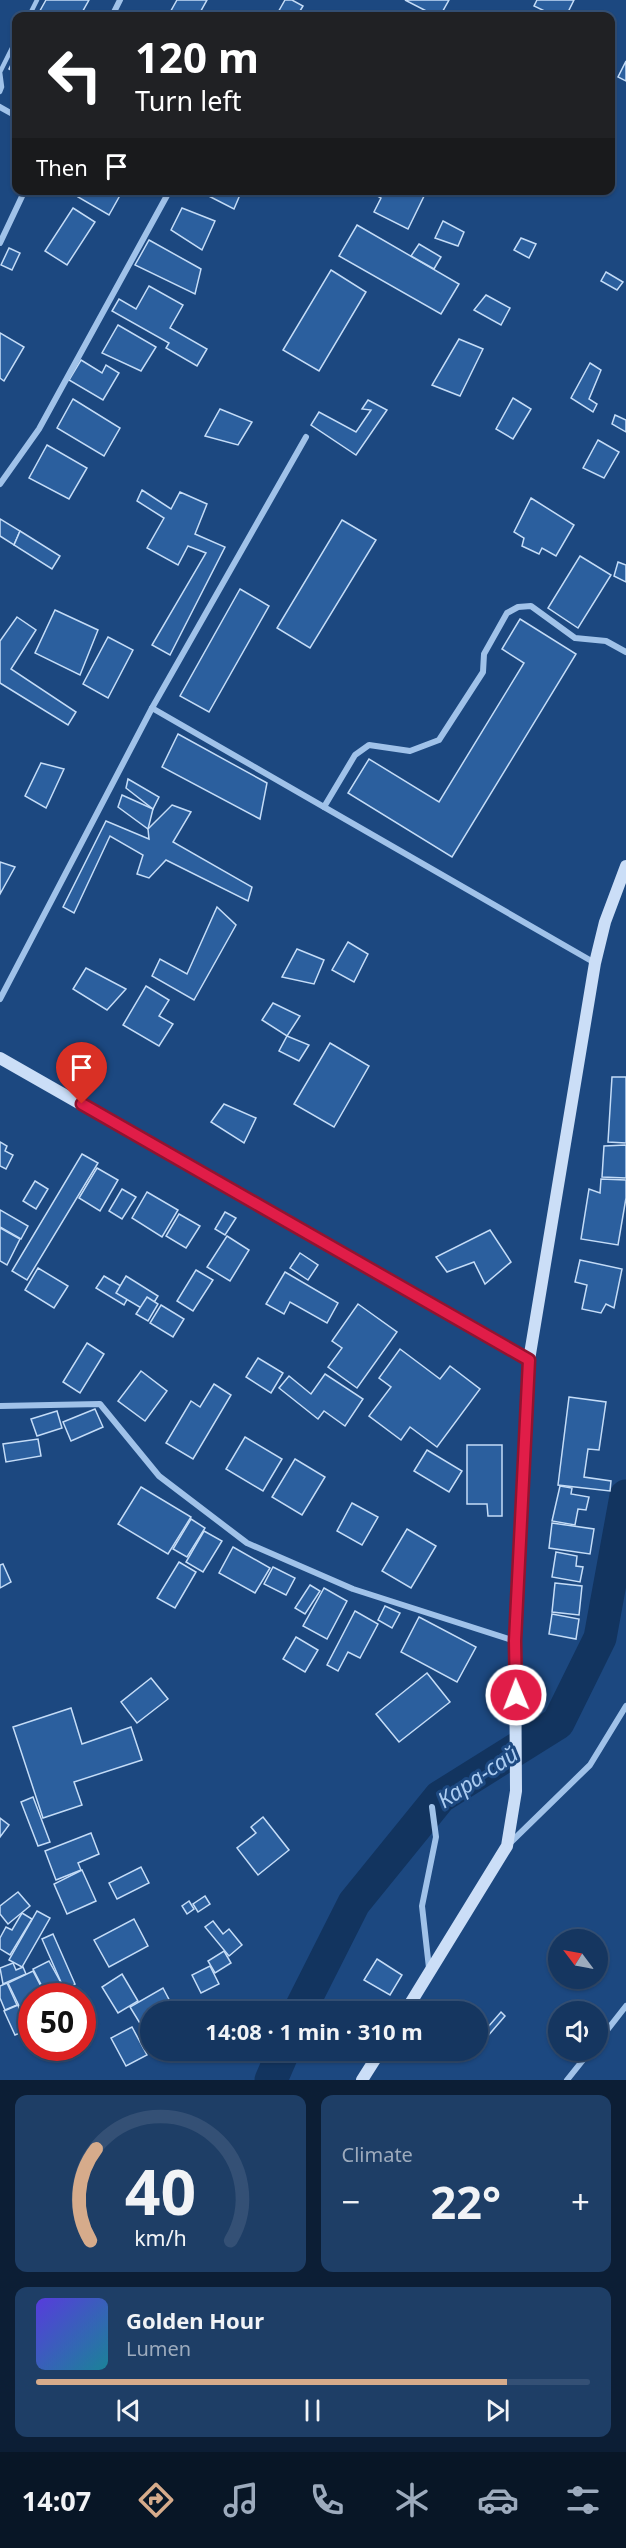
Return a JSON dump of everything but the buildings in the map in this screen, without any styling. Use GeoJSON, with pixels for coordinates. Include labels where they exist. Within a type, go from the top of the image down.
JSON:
{"type":"FeatureCollection","features":[{"type":"Feature","properties":{"kind":"main road"},"geometry":{"type":"LineString","coordinates":[[411,2001],[507,1846],[516,1791],[515,1641],[529,1360],[595,963],[605,922],[626,866]]}},
{"type":"Feature","properties":{"kind":"main road"},"geometry":{"type":"LineString","coordinates":[[0,1058],[529,1360]]}},
{"type":"Feature","properties":{"kind":"main road"},"geometry":{"type":"LineString","coordinates":[[362,2080],[374,2061]]}},
{"type":"Feature","properties":{"kind":"street"},"geometry":{"type":"LineString","coordinates":[[0,243],[23,195]]}},
{"type":"Feature","properties":{"kind":"street"},"geometry":{"type":"LineString","coordinates":[[0,484],[39,429],[167,195]]}},
{"type":"Feature","properties":{"kind":"street"},"geometry":{"type":"LineString","coordinates":[[0,999],[152,708],[306,437]]}},
{"type":"Feature","properties":{"kind":"street"},"geometry":{"type":"LineString","coordinates":[[324,807],[355,755],[369,745],[410,751],[439,740],[483,672],[483,654],[507,613],[518,607],[531,606],[575,638],[606,641],[626,652]]}},
{"type":"Feature","properties":{"kind":"street"},"geometry":{"type":"LineString","coordinates":[[152,708],[595,963]]}},
{"type":"Feature","properties":{"kind":"street"},"geometry":{"type":"LineString","coordinates":[[0,1406],[100,1404],[159,1476],[247,1543],[353,1589],[515,1641]]}},
{"type":"Feature","properties":{"kind":"street"},"geometry":{"type":"LineString","coordinates":[[507,1846],[590,1766],[626,1706]]}},
{"type":"Feature","properties":{"kind":"street"},"geometry":{"type":"LineString","coordinates":[[429,1971],[422,1906],[436,1837],[432,1807]]}},
{"type":"Feature","properties":{"kind":"street"},"geometry":{"type":"LineString","coordinates":[[608,2029],[626,2006]]}},
{"type":"Feature","properties":{"kind":"street"},"geometry":{"type":"LineString","coordinates":[[567,2080],[582,2061]]}},
{"type":"Feature","properties":{"kind":"lane"},"geometry":{"type":"LineString","coordinates":[[0,92],[2,87],[0,72],[12,48]]}},
{"type":"Feature","properties":{"kind":"waterway","name":"Кара-сай"},"geometry":{"type":"LineString","coordinates":[[305,2001],[354,1903],[440,1797],[558,1723],[600,1638],[626,1496]]}},
{"type":"Feature","properties":{"kind":"waterway","name":"Кара-сай"},"geometry":{"type":"LineString","coordinates":[[271,2080],[279,2061]]}},
{"type":"Feature","properties":{"kind":"route"},"geometry":{"type":"LineString","coordinates":[[82,1104],[529,1360],[515,1641],[516,1695]]}}]}
